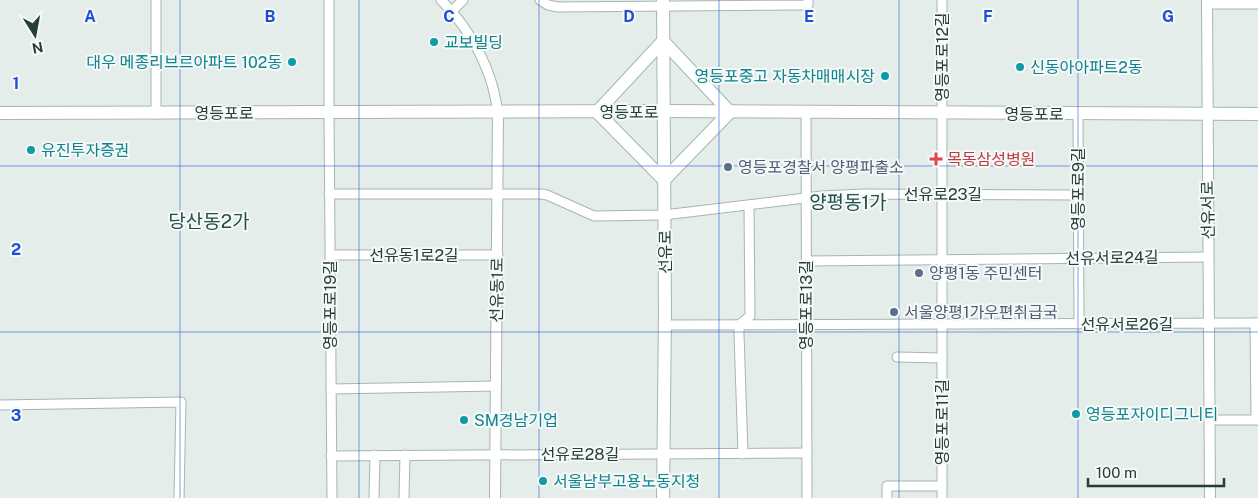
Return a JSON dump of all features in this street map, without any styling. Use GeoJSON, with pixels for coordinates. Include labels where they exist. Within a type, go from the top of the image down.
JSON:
{"type":"FeatureCollection","features":[{"type":"Feature","properties":{"kind":"main road","name":"선유로"},"geometry":{"type":"LineString","coordinates":[[663,3],[665,325],[663,498]]}},
{"type":"Feature","properties":{"kind":"main road"},"geometry":{"type":"LineString","coordinates":[[663,42],[730,112],[664,180],[597,112],[663,42]]}},
{"type":"Feature","properties":{"kind":"main road","name":"영등포로"},"geometry":{"type":"LineString","coordinates":[[0,113],[806,112],[1258,114]]}},
{"type":"Feature","properties":{"kind":"street"},"geometry":{"type":"LineString","coordinates":[[156,0],[156,114]]}},
{"type":"Feature","properties":{"kind":"street","name":"영등포로19길"},"geometry":{"type":"LineString","coordinates":[[329,0],[328,113],[332,498]]}},
{"type":"Feature","properties":{"kind":"street"},"geometry":{"type":"LineString","coordinates":[[441,0],[466,30],[491,79],[498,112]]}},
{"type":"Feature","properties":{"kind":"street"},"geometry":{"type":"LineString","coordinates":[[452,11],[463,0]]}},
{"type":"Feature","properties":{"kind":"street"},"geometry":{"type":"LineString","coordinates":[[540,0],[548,5],[558,7],[663,3],[808,4],[808,0]]}},
{"type":"Feature","properties":{"kind":"street","name":"영등포로12길"},"geometry":{"type":"LineString","coordinates":[[942,0],[942,113]]}},
{"type":"Feature","properties":{"kind":"street"},"geometry":{"type":"LineString","coordinates":[[1207,2],[1258,4]]}},
{"type":"Feature","properties":{"kind":"street","name":"선유서로"},"geometry":{"type":"LineString","coordinates":[[1207,2],[1210,498]]}},
{"type":"Feature","properties":{"kind":"street","name":"선유동1로"},"geometry":{"type":"LineString","coordinates":[[495,498],[498,112]]}},
{"type":"Feature","properties":{"kind":"street","name":"영등포로13길"},"geometry":{"type":"LineString","coordinates":[[806,112],[807,498]]}},
{"type":"Feature","properties":{"kind":"street","name":"영등포로11길"},"geometry":{"type":"LineString","coordinates":[[942,113],[942,498]]}},
{"type":"Feature","properties":{"kind":"street","name":"영등포로9길"},"geometry":{"type":"LineString","coordinates":[[1078,114],[1079,324]]}},
{"type":"Feature","properties":{"kind":"street"},"geometry":{"type":"LineString","coordinates":[[329,194],[498,194]]}},
{"type":"Feature","properties":{"kind":"street","name":"선유로23길"},"geometry":{"type":"LineString","coordinates":[[498,194],[547,194],[594,216],[664,215],[806,198],[865,194],[1078,194]]}},
{"type":"Feature","properties":{"kind":"street"},"geometry":{"type":"LineString","coordinates":[[743,454],[740,325],[750,316],[749,205]]}},
{"type":"Feature","properties":{"kind":"street","name":"선유동1로2길"},"geometry":{"type":"LineString","coordinates":[[330,255],[498,254]]}},
{"type":"Feature","properties":{"kind":"street","name":"선유서로24길"},"geometry":{"type":"LineString","coordinates":[[806,261],[1208,256]]}},
{"type":"Feature","properties":{"kind":"street"},"geometry":{"type":"LineString","coordinates":[[1210,420],[1257,420],[1257,323]]}},
{"type":"Feature","properties":{"kind":"street","name":"선유서로26길"},"geometry":{"type":"LineString","coordinates":[[665,325],[1257,323]]}},
{"type":"Feature","properties":{"kind":"street","name":"영등포로11길"},"geometry":{"type":"LineString","coordinates":[[897,357],[942,358]]}},
{"type":"Feature","properties":{"kind":"street"},"geometry":{"type":"LineString","coordinates":[[331,389],[496,386]]}},
{"type":"Feature","properties":{"kind":"street"},"geometry":{"type":"LineString","coordinates":[[0,405],[180,402],[179,498]]}},
{"type":"Feature","properties":{"kind":"street","name":"선유로28길"},"geometry":{"type":"LineString","coordinates":[[496,455],[806,453]]}},
{"type":"Feature","properties":{"kind":"street"},"geometry":{"type":"LineString","coordinates":[[374,498],[375,455]]}},
{"type":"Feature","properties":{"kind":"street"},"geometry":{"type":"LineString","coordinates":[[404,498],[405,455]]}},
{"type":"Feature","properties":{"kind":"street"},"geometry":{"type":"LineString","coordinates":[[332,456],[496,455]]}},
{"type":"Feature","properties":{"kind":"street","name":"영등포로11길"},"geometry":{"type":"LineString","coordinates":[[887,498],[887,486],[942,486]]}},
{"type":"Feature","properties":{"kind":"place","name":"교보빌딩"},"geometry":{"type":"Point","coordinates":[434,42]}},
{"type":"Feature","properties":{"kind":"place","name":"대우 메종리브르아파트 102동"},"geometry":{"type":"Point","coordinates":[292,62]}},
{"type":"Feature","properties":{"kind":"place","name":"신동아아파트2동"},"geometry":{"type":"Point","coordinates":[1020,67]}},
{"type":"Feature","properties":{"kind":"place","name":"영등포중고 자동차매매시장"},"geometry":{"type":"Point","coordinates":[885,76]}},
{"type":"Feature","properties":{"kind":"place","name":"유진투자증권"},"geometry":{"type":"Point","coordinates":[31,150]}},
{"type":"Feature","properties":{"kind":"place","name":"목동삼성병원"},"geometry":{"type":"Point","coordinates":[936,159]}},
{"type":"Feature","properties":{"kind":"place","name":"영등포경찰서 양평파출소"},"geometry":{"type":"Point","coordinates":[728,167]}},
{"type":"Feature","properties":{"kind":"place","name":"양평1동 주민센터"},"geometry":{"type":"Point","coordinates":[919,273]}},
{"type":"Feature","properties":{"kind":"place","name":"서울양평1가우편취급국"},"geometry":{"type":"Point","coordinates":[894,312]}},
{"type":"Feature","properties":{"kind":"place","name":"영등포자이디그니티"},"geometry":{"type":"Point","coordinates":[1076,414]}},
{"type":"Feature","properties":{"kind":"place","name":"SM경남기업"},"geometry":{"type":"Point","coordinates":[464,420]}},
{"type":"Feature","properties":{"kind":"place","name":"서울남부고용노동지청"},"geometry":{"type":"Point","coordinates":[543,481]}},
{"type":"Feature","properties":{"kind":"district","name":"양평동1가"},"geometry":{"type":"Point","coordinates":[848,202]}},
{"type":"Feature","properties":{"kind":"district","name":"당산동2가"},"geometry":{"type":"Point","coordinates":[209,221]}}]}
